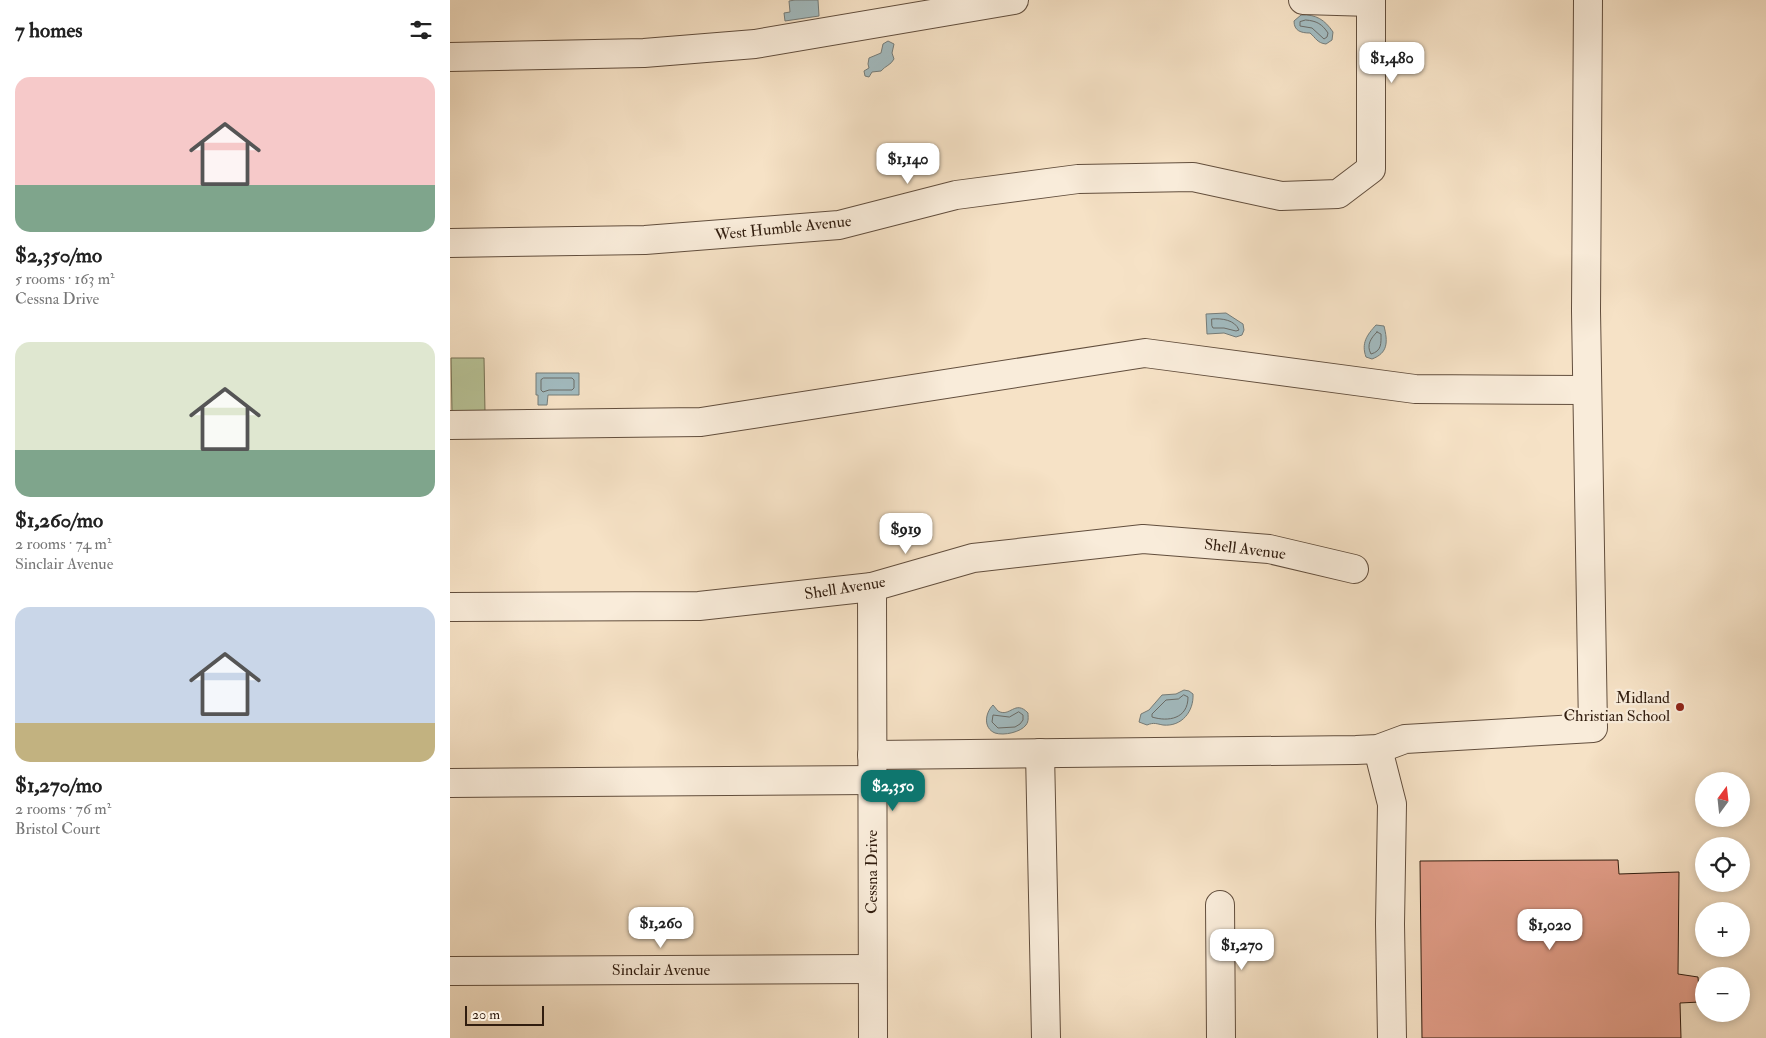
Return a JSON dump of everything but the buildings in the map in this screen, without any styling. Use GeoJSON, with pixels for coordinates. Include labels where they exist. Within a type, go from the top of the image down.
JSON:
{"type":"FeatureCollection","features":[{"type":"Feature","properties":{"kind":"street"},"geometry":{"type":"LineString","coordinates":[[450,57],[644,53],[754,44],[1014,0]]}},
{"type":"Feature","properties":{"kind":"street"},"geometry":{"type":"LineString","coordinates":[[1303,0],[1371,1]]}},
{"type":"Feature","properties":{"kind":"street"},"geometry":{"type":"LineString","coordinates":[[450,783],[872,768],[1040,753],[1378,749],[1405,739],[1593,728],[1586,311],[1588,0]]}},
{"type":"Feature","properties":{"kind":"street","name":"West Humble Avenue"},"geometry":{"type":"LineString","coordinates":[[450,243],[645,240],[840,225],[956,195],[1078,179],[1193,177],[1281,196],[1338,194],[1371,168],[1371,1]]}},
{"type":"Feature","properties":{"kind":"street"},"geometry":{"type":"LineString","coordinates":[[450,425],[701,422],[1145,353],[1415,389],[1587,390]]}},
{"type":"Feature","properties":{"kind":"street","name":"Shell Avenue"},"geometry":{"type":"LineString","coordinates":[[450,607],[699,606],[872,587],[973,558],[1142,539],[1269,549],[1354,569]]}},
{"type":"Feature","properties":{"kind":"street","name":"Cessna Drive"},"geometry":{"type":"LineString","coordinates":[[872,587],[873,1038]]}},
{"type":"Feature","properties":{"kind":"street"},"geometry":{"type":"LineString","coordinates":[[1378,749],[1392,804],[1390,924],[1392,1038]]}},
{"type":"Feature","properties":{"kind":"street"},"geometry":{"type":"LineString","coordinates":[[1040,753],[1046,1038]]}},
{"type":"Feature","properties":{"kind":"street"},"geometry":{"type":"LineString","coordinates":[[1220,905],[1221,1038]]}},
{"type":"Feature","properties":{"kind":"street","name":"Sinclair Avenue"},"geometry":{"type":"LineString","coordinates":[[450,971],[872,969]]}},
{"type":"Feature","properties":{"kind":"green space"},"geometry":{"type":"Polygon","coordinates":[[[451,358],[484,358],[485,412],[452,412],[451,358]]]}},
{"type":"Feature","properties":{"kind":"water"},"geometry":{"type":"Polygon","coordinates":[[[818,0],[819,16],[785,21],[784,13],[790,12],[789,1],[818,0]]]}},
{"type":"Feature","properties":{"kind":"water"},"geometry":{"type":"Polygon","coordinates":[[[1301,15],[1316,17],[1327,24],[1333,32],[1332,40],[1326,44],[1310,33],[1301,32],[1297,29],[1294,21],[1301,15]]]}},
{"type":"Feature","properties":{"kind":"water"},"geometry":{"type":"Polygon","coordinates":[[[888,41],[894,44],[893,61],[881,71],[872,72],[869,77],[865,76],[864,71],[869,68],[869,58],[881,53],[883,44],[888,41]]]}},
{"type":"Feature","properties":{"kind":"water"},"geometry":{"type":"Polygon","coordinates":[[[1226,313],[1243,324],[1244,330],[1242,335],[1236,337],[1224,333],[1207,334],[1206,314],[1226,313]]]}},
{"type":"Feature","properties":{"kind":"water"},"geometry":{"type":"Polygon","coordinates":[[[1376,325],[1384,326],[1386,346],[1381,354],[1372,359],[1366,357],[1364,348],[1368,336],[1376,325]]]}},
{"type":"Feature","properties":{"kind":"water"},"geometry":{"type":"Polygon","coordinates":[[[536,373],[579,373],[579,395],[548,395],[547,405],[538,405],[536,373]]]}},
{"type":"Feature","properties":{"kind":"water"},"geometry":{"type":"Polygon","coordinates":[[[1184,690],[1193,694],[1193,700],[1189,712],[1181,721],[1170,725],[1154,723],[1147,725],[1139,722],[1141,714],[1149,710],[1162,695],[1176,694],[1184,690]]]}},
{"type":"Feature","properties":{"kind":"water"},"geometry":{"type":"Polygon","coordinates":[[[993,705],[1002,713],[1016,708],[1023,709],[1028,713],[1027,724],[1020,730],[1012,733],[1003,734],[991,731],[986,720],[988,712],[993,705]]]}},
{"type":"Feature","properties":{"kind":"place","name":"Midland Christian School"},"geometry":{"type":"Point","coordinates":[1680,707]}}]}
